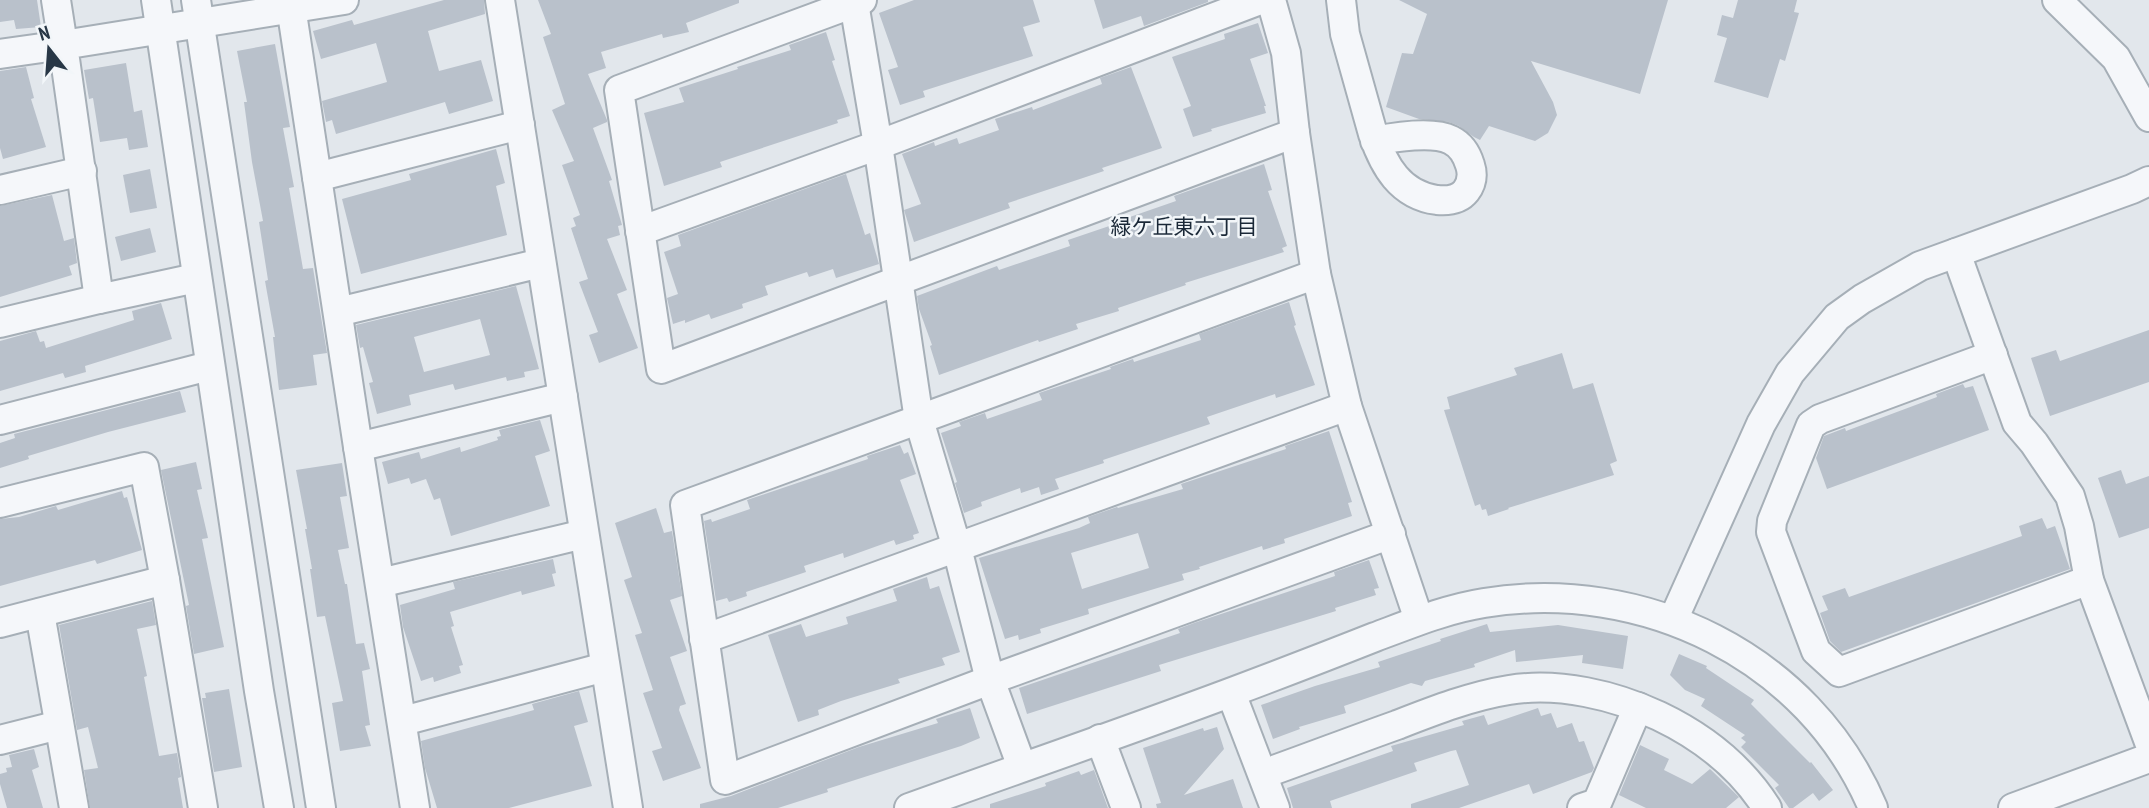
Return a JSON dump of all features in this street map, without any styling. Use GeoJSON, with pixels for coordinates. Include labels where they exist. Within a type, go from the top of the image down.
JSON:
{"type":"FeatureCollection","features":[{"type":"Feature","properties":{"kind":"street"},"geometry":{"type":"LineString","coordinates":[[56,0],[99,299]]}},
{"type":"Feature","properties":{"kind":"street"},"geometry":{"type":"LineString","coordinates":[[156,0],[209,366],[279,808]]}},
{"type":"Feature","properties":{"kind":"street"},"geometry":{"type":"LineString","coordinates":[[0,54],[161,29],[198,11],[344,0]]}},
{"type":"Feature","properties":{"kind":"street"},"geometry":{"type":"LineString","coordinates":[[500,0],[628,808]]}},
{"type":"Feature","properties":{"kind":"street"},"geometry":{"type":"LineString","coordinates":[[640,231],[878,145],[1260,0]]}},
{"type":"Feature","properties":{"kind":"street"},"geometry":{"type":"LineString","coordinates":[[1271,0],[1286,52],[1294,134],[1316,274],[1347,406],[1419,620]]}},
{"type":"Feature","properties":{"kind":"street"},"geometry":{"type":"LineString","coordinates":[[1340,0],[1345,34],[1376,141]]}},
{"type":"Feature","properties":{"kind":"street"},"geometry":{"type":"LineString","coordinates":[[2057,0],[2116,58],[2149,117]]}},
{"type":"Feature","properties":{"kind":"street"},"geometry":{"type":"LineString","coordinates":[[1022,768],[990,680],[957,548],[919,420],[898,282],[878,145],[858,2],[822,7],[619,90],[661,369],[898,282],[1294,134]]}},
{"type":"Feature","properties":{"kind":"street"},"geometry":{"type":"LineString","coordinates":[[291,4],[415,808]]}},
{"type":"Feature","properties":{"kind":"street"},"geometry":{"type":"LineString","coordinates":[[198,11],[321,808]]}},
{"type":"Feature","properties":{"kind":"street"},"geometry":{"type":"LineString","coordinates":[[317,177],[520,125]]}},
{"type":"Feature","properties":{"kind":"street"},"geometry":{"type":"LineString","coordinates":[[0,190],[82,171]]}},
{"type":"Feature","properties":{"kind":"street"},"geometry":{"type":"LineString","coordinates":[[1673,620],[1761,424],[1790,373],[1837,317],[1862,299],[1920,266],[2149,181]]}},
{"type":"Feature","properties":{"kind":"street"},"geometry":{"type":"LineString","coordinates":[[1955,253],[2017,423],[2070,496],[2079,526],[2089,580],[2149,742]]}},
{"type":"Feature","properties":{"kind":"street"},"geometry":{"type":"LineString","coordinates":[[338,312],[541,263]]}},
{"type":"Feature","properties":{"kind":"street"},"geometry":{"type":"LineString","coordinates":[[1316,274],[685,505],[725,780],[1391,534]]}},
{"type":"Feature","properties":{"kind":"street"},"geometry":{"type":"LineString","coordinates":[[0,323],[196,278]]}},
{"type":"Feature","properties":{"kind":"street"},"geometry":{"type":"LineString","coordinates":[[1993,355],[1820,419],[1811,425],[1772,521],[1771,532],[1816,651],[1839,672],[2089,580]]}},
{"type":"Feature","properties":{"kind":"street"},"geometry":{"type":"LineString","coordinates":[[0,420],[209,366]]}},
{"type":"Feature","properties":{"kind":"street"},"geometry":{"type":"LineString","coordinates":[[358,447],[563,397]]}},
{"type":"Feature","properties":{"kind":"street"},"geometry":{"type":"LineString","coordinates":[[704,639],[1347,406]]}},
{"type":"Feature","properties":{"kind":"street"},"geometry":{"type":"LineString","coordinates":[[0,503],[144,467],[166,580],[203,808]]}},
{"type":"Feature","properties":{"kind":"street"},"geometry":{"type":"LineString","coordinates":[[380,583],[584,534]]}},
{"type":"Feature","properties":{"kind":"street"},"geometry":{"type":"LineString","coordinates":[[0,623],[166,580]]}},
{"type":"Feature","properties":{"kind":"street"},"geometry":{"type":"LineString","coordinates":[[909,808],[1231,693],[1419,620],[1481,603],[1542,598],[1594,601],[1637,609],[1673,620],[1717,639],[1753,662],[1812,714],[1856,774],[1872,808]]}},
{"type":"Feature","properties":{"kind":"street"},"geometry":{"type":"LineString","coordinates":[[40,613],[74,808]]}},
{"type":"Feature","properties":{"kind":"street"},"geometry":{"type":"LineString","coordinates":[[403,721],[605,667]]}},
{"type":"Feature","properties":{"kind":"street"},"geometry":{"type":"LineString","coordinates":[[1263,774],[1446,707],[1510,690],[1556,688],[1638,707],[1682,727],[1707,742],[1735,768],[1767,808]]}},
{"type":"Feature","properties":{"kind":"street"},"geometry":{"type":"LineString","coordinates":[[1231,693],[1275,808]]}},
{"type":"Feature","properties":{"kind":"street"},"geometry":{"type":"LineString","coordinates":[[1582,808],[1597,803],[1638,707]]}},
{"type":"Feature","properties":{"kind":"street"},"geometry":{"type":"LineString","coordinates":[[0,740],[59,724]]}},
{"type":"Feature","properties":{"kind":"street"},"geometry":{"type":"LineString","coordinates":[[1100,739],[1126,808]]}},
{"type":"Feature","properties":{"kind":"street"},"geometry":{"type":"LineString","coordinates":[[2013,808],[2149,758]]}},
{"type":"Feature","properties":{"kind":"building"},"geometry":{"type":"Polygon","coordinates":[[[0,0],[37,0],[41,27],[16,29],[14,20],[0,22],[0,0]]]}},
{"type":"Feature","properties":{"kind":"building"},"geometry":{"type":"Polygon","coordinates":[[[444,0],[484,0],[485,14],[428,31],[439,71],[481,60],[493,101],[449,114],[445,102],[336,134],[332,120],[326,122],[322,101],[387,82],[376,43],[321,59],[313,31],[352,20],[354,25],[444,0]]]}},
{"type":"Feature","properties":{"kind":"building"},"geometry":{"type":"Polygon","coordinates":[[[538,0],[739,0],[739,3],[686,23],[689,32],[663,38],[662,34],[601,52],[606,68],[588,74],[607,120],[593,128],[612,180],[609,181],[622,225],[618,226],[620,235],[607,239],[627,290],[617,294],[638,348],[599,363],[589,335],[598,332],[579,282],[588,279],[571,228],[576,226],[573,218],[580,215],[562,165],[574,161],[552,110],[565,104],[543,37],[551,34],[538,0]]]}},
{"type":"Feature","properties":{"kind":"building"},"geometry":{"type":"Polygon","coordinates":[[[914,0],[1033,0],[1040,22],[1023,27],[1033,56],[923,91],[925,97],[900,105],[888,70],[898,67],[879,13],[914,0]]]}},
{"type":"Feature","properties":{"kind":"building"},"geometry":{"type":"Polygon","coordinates":[[[1094,0],[1208,2],[1144,26],[1141,16],[1103,29],[1094,0]]]}},
{"type":"Feature","properties":{"kind":"building"},"geometry":{"type":"Polygon","coordinates":[[[1399,0],[1668,0],[1640,94],[1531,61],[1557,115],[1548,133],[1535,141],[1489,126],[1480,140],[1449,122],[1419,119],[1386,107],[1402,53],[1413,54],[1427,14],[1399,0]]]}},
{"type":"Feature","properties":{"kind":"building"},"geometry":{"type":"Polygon","coordinates":[[[1738,0],[1797,0],[1794,12],[1799,13],[1785,61],[1780,59],[1768,98],[1714,82],[1727,38],[1717,35],[1722,15],[1733,18],[1738,0]]]}},
{"type":"Feature","properties":{"kind":"building"},"geometry":{"type":"Polygon","coordinates":[[[1258,23],[1268,53],[1250,59],[1266,113],[1193,137],[1183,109],[1191,106],[1172,57],[1225,39],[1224,34],[1258,23]]]}},
{"type":"Feature","properties":{"kind":"building"},"geometry":{"type":"Polygon","coordinates":[[[826,32],[835,60],[832,61],[850,116],[837,120],[838,123],[720,162],[722,167],[664,186],[644,113],[684,102],[679,88],[791,50],[789,45],[826,32]]]}},
{"type":"Feature","properties":{"kind":"building"},"geometry":{"type":"Polygon","coordinates":[[[275,44],[290,127],[283,128],[294,187],[289,188],[303,269],[313,268],[327,353],[313,355],[317,385],[279,390],[275,337],[265,281],[268,280],[259,222],[263,221],[252,162],[244,102],[247,102],[237,51],[275,44]]]}},
{"type":"Feature","properties":{"kind":"building"},"geometry":{"type":"Polygon","coordinates":[[[126,63],[134,112],[142,110],[148,147],[129,150],[127,138],[100,142],[93,98],[89,99],[84,70],[126,63]]]}},
{"type":"Feature","properties":{"kind":"building"},"geometry":{"type":"Polygon","coordinates":[[[26,67],[34,98],[31,99],[46,147],[3,159],[0,148],[0,71],[26,67]]]}},
{"type":"Feature","properties":{"kind":"building"},"geometry":{"type":"Polygon","coordinates":[[[1131,67],[1162,148],[1102,168],[1104,171],[1008,203],[1010,208],[914,242],[904,210],[921,204],[902,154],[934,142],[935,146],[957,138],[959,144],[999,130],[995,119],[1032,107],[1033,110],[1102,84],[1100,78],[1131,67]]]}},
{"type":"Feature","properties":{"kind":"building"},"geometry":{"type":"Polygon","coordinates":[[[496,149],[505,183],[496,186],[507,235],[361,274],[342,199],[411,180],[409,174],[496,149]]]}},
{"type":"Feature","properties":{"kind":"building"},"geometry":{"type":"Polygon","coordinates":[[[1264,164],[1272,190],[1268,191],[1287,246],[1282,248],[1284,252],[1185,283],[1186,285],[1118,308],[1119,311],[1076,324],[1078,329],[1039,342],[1038,340],[939,375],[917,296],[997,266],[999,270],[1070,246],[1068,240],[1176,201],[1174,196],[1264,164]]]}},
{"type":"Feature","properties":{"kind":"building"},"geometry":{"type":"Polygon","coordinates":[[[150,169],[157,208],[130,213],[123,175],[150,169]]]}},
{"type":"Feature","properties":{"kind":"building"},"geometry":{"type":"Polygon","coordinates":[[[846,174],[865,235],[870,233],[879,264],[836,278],[833,269],[809,277],[807,272],[765,286],[768,295],[742,304],[743,308],[711,319],[709,314],[685,323],[685,320],[673,324],[667,298],[678,294],[664,252],[681,246],[678,235],[846,174]]]}},
{"type":"Feature","properties":{"kind":"building"},"geometry":{"type":"Polygon","coordinates":[[[52,195],[64,241],[74,238],[77,263],[69,266],[72,275],[0,297],[0,206],[52,195]]]}},
{"type":"Feature","properties":{"kind":"building"},"geometry":{"type":"Polygon","coordinates":[[[150,228],[156,252],[121,261],[115,237],[150,228]]]}},
{"type":"Feature","properties":{"kind":"building"},"geometry":{"type":"Polygon","coordinates":[[[516,286],[539,369],[524,372],[525,377],[507,381],[506,377],[455,390],[453,384],[409,395],[411,405],[377,414],[369,383],[373,382],[363,347],[360,348],[356,325],[516,286]],[[480,319],[414,337],[424,372],[490,355],[480,319]]]}},
{"type":"Feature","properties":{"kind":"building"},"geometry":{"type":"Polygon","coordinates":[[[1289,302],[1296,325],[1294,326],[1315,385],[1276,398],[1275,394],[1207,417],[1210,424],[1055,479],[1059,489],[1041,495],[1039,487],[1021,493],[1020,488],[981,502],[982,506],[964,513],[941,433],[961,426],[959,422],[985,413],[987,419],[1042,400],[1039,393],[1133,359],[1134,362],[1201,340],[1199,334],[1289,302]]]}},
{"type":"Feature","properties":{"kind":"building"},"geometry":{"type":"Polygon","coordinates":[[[161,303],[172,339],[85,366],[86,372],[65,378],[63,373],[0,391],[0,341],[36,331],[40,342],[44,341],[46,348],[134,320],[132,311],[161,303]]]}},
{"type":"Feature","properties":{"kind":"building"},"geometry":{"type":"Polygon","coordinates":[[[2149,330],[2149,382],[2050,416],[2031,358],[2056,350],[2060,361],[2149,330]]]}},
{"type":"Feature","properties":{"kind":"building"},"geometry":{"type":"Polygon","coordinates":[[[1562,353],[1573,389],[1593,383],[1617,461],[1610,464],[1614,475],[1488,516],[1486,509],[1482,510],[1480,504],[1475,506],[1444,410],[1450,409],[1447,397],[1517,375],[1514,368],[1562,353]]]}},
{"type":"Feature","properties":{"kind":"building"},"geometry":{"type":"Polygon","coordinates":[[[1963,384],[1965,388],[1973,386],[1989,430],[1827,489],[1816,458],[1824,436],[1845,428],[1846,431],[1937,397],[1936,394],[1963,384]]]}},
{"type":"Feature","properties":{"kind":"building"},"geometry":{"type":"Polygon","coordinates":[[[180,391],[186,412],[28,456],[29,459],[0,468],[0,443],[15,438],[14,434],[180,391]]]}},
{"type":"Feature","properties":{"kind":"building"},"geometry":{"type":"Polygon","coordinates":[[[540,420],[550,451],[535,456],[550,506],[451,536],[440,498],[434,500],[426,479],[411,484],[409,478],[388,484],[382,462],[419,452],[421,459],[460,447],[461,452],[498,440],[497,437],[501,436],[499,430],[540,420]]]}},
{"type":"Feature","properties":{"kind":"building"},"geometry":{"type":"Polygon","coordinates":[[[1329,431],[1352,502],[1348,503],[1352,516],[1284,539],[1285,543],[1263,550],[1262,546],[1199,567],[1200,569],[1182,574],[1184,580],[1088,609],[1089,614],[1040,629],[1041,633],[1019,640],[1018,635],[1005,639],[979,558],[1079,528],[1090,523],[1088,517],[1183,489],[1181,484],[1286,449],[1285,446],[1329,431]],[[1138,533],[1071,553],[1082,589],[1149,568],[1138,533]]]}},
{"type":"Feature","properties":{"kind":"building"},"geometry":{"type":"Polygon","coordinates":[[[900,445],[904,454],[908,452],[916,474],[900,480],[919,533],[913,535],[914,539],[896,545],[894,540],[844,558],[843,553],[804,566],[806,572],[746,592],[747,596],[729,602],[727,598],[716,601],[704,521],[711,519],[712,522],[750,509],[747,500],[868,459],[867,456],[900,445]]]}},
{"type":"Feature","properties":{"kind":"building"},"geometry":{"type":"Polygon","coordinates":[[[196,462],[202,489],[197,490],[208,538],[202,539],[224,647],[194,654],[186,606],[189,605],[161,470],[196,462]]]}},
{"type":"Feature","properties":{"kind":"building"},"geometry":{"type":"Polygon","coordinates":[[[342,463],[347,496],[340,497],[349,548],[338,550],[347,584],[356,644],[364,643],[370,669],[362,671],[370,725],[365,726],[371,746],[340,751],[332,703],[343,701],[325,616],[317,617],[307,529],[296,470],[342,463]]]}},
{"type":"Feature","properties":{"kind":"building"},"geometry":{"type":"Polygon","coordinates":[[[2121,470],[2126,484],[2149,476],[2149,528],[2119,538],[2098,478],[2121,470]]]}},
{"type":"Feature","properties":{"kind":"building"},"geometry":{"type":"Polygon","coordinates":[[[122,491],[124,498],[127,497],[142,550],[97,564],[95,560],[0,586],[0,519],[19,517],[56,506],[58,510],[122,491]]]}},
{"type":"Feature","properties":{"kind":"building"},"geometry":{"type":"Polygon","coordinates":[[[656,508],[664,533],[672,531],[682,596],[670,600],[687,651],[670,657],[686,704],[680,706],[679,710],[701,768],[663,781],[652,751],[662,748],[643,693],[653,690],[635,635],[642,633],[624,580],[632,577],[615,523],[656,508]]]}},
{"type":"Feature","properties":{"kind":"building"},"geometry":{"type":"Polygon","coordinates":[[[2042,518],[2047,529],[2055,526],[2070,569],[1841,652],[1830,641],[1820,613],[1828,610],[1822,596],[1845,588],[1849,597],[2022,536],[2019,526],[2042,518]]]}},
{"type":"Feature","properties":{"kind":"building"},"geometry":{"type":"Polygon","coordinates":[[[553,559],[556,573],[552,574],[555,586],[522,595],[521,591],[450,612],[454,626],[451,627],[463,665],[459,666],[461,673],[434,682],[433,677],[421,681],[403,627],[400,605],[455,589],[453,582],[553,559]]]}},
{"type":"Feature","properties":{"kind":"building"},"geometry":{"type":"Polygon","coordinates":[[[1369,560],[1379,588],[1374,589],[1376,595],[1335,608],[1336,611],[1159,665],[1161,671],[1027,714],[1019,688],[1180,633],[1178,629],[1335,576],[1334,572],[1369,560]]]}},
{"type":"Feature","properties":{"kind":"building"},"geometry":{"type":"Polygon","coordinates":[[[927,577],[930,589],[939,586],[960,652],[942,658],[945,665],[898,679],[900,683],[841,701],[818,710],[819,715],[798,722],[768,635],[801,624],[806,637],[848,624],[846,617],[897,601],[893,589],[927,577]]]}},
{"type":"Feature","properties":{"kind":"building"},"geometry":{"type":"Polygon","coordinates":[[[152,601],[156,625],[137,629],[147,676],[144,677],[159,756],[177,753],[183,808],[90,808],[84,770],[98,768],[88,727],[77,730],[59,625],[152,601]]]}},
{"type":"Feature","properties":{"kind":"building"},"geometry":{"type":"Polygon","coordinates":[[[1487,624],[1490,632],[1558,625],[1628,636],[1623,669],[1582,663],[1583,655],[1516,662],[1515,650],[1474,664],[1475,667],[1425,681],[1422,686],[1411,683],[1344,706],[1346,713],[1299,727],[1300,729],[1273,739],[1261,705],[1380,667],[1378,662],[1487,624]]]}},
{"type":"Feature","properties":{"kind":"building"},"geometry":{"type":"Polygon","coordinates":[[[1679,654],[1707,666],[1706,668],[1754,700],[1751,704],[1811,762],[1833,790],[1819,801],[1813,793],[1793,808],[1789,808],[1775,788],[1779,785],[1741,747],[1746,742],[1741,738],[1745,735],[1701,706],[1705,699],[1685,690],[1670,675],[1679,654]]]}},
{"type":"Feature","properties":{"kind":"building"},"geometry":{"type":"Polygon","coordinates":[[[229,689],[242,767],[214,772],[202,698],[206,698],[205,693],[229,689]]]}},
{"type":"Feature","properties":{"kind":"building"},"geometry":{"type":"Polygon","coordinates":[[[579,691],[588,722],[574,726],[592,786],[509,808],[437,808],[425,768],[421,741],[534,710],[532,704],[579,691]]]}},
{"type":"Feature","properties":{"kind":"building"},"geometry":{"type":"Polygon","coordinates":[[[970,708],[980,738],[961,746],[827,789],[828,792],[778,808],[700,808],[700,804],[731,796],[859,747],[938,723],[936,719],[970,708]]]}},
{"type":"Feature","properties":{"kind":"building"},"geometry":{"type":"Polygon","coordinates":[[[1538,708],[1541,716],[1551,713],[1557,728],[1572,723],[1579,742],[1584,741],[1594,768],[1592,772],[1533,794],[1529,784],[1459,808],[1411,808],[1411,804],[1469,785],[1456,750],[1414,763],[1417,771],[1330,801],[1332,808],[1293,808],[1287,788],[1393,751],[1391,746],[1464,725],[1462,721],[1484,715],[1488,725],[1538,708]]]}},
{"type":"Feature","properties":{"kind":"building"},"geometry":{"type":"Polygon","coordinates":[[[1217,727],[1224,749],[1184,795],[1233,779],[1243,808],[1157,808],[1156,804],[1161,803],[1143,748],[1203,728],[1204,731],[1217,727]]]}},
{"type":"Feature","properties":{"kind":"building"},"geometry":{"type":"Polygon","coordinates":[[[1640,745],[1669,759],[1664,770],[1692,784],[1710,769],[1739,797],[1726,808],[1646,808],[1619,795],[1640,745]]]}},
{"type":"Feature","properties":{"kind":"building"},"geometry":{"type":"Polygon","coordinates":[[[34,749],[39,767],[32,770],[43,808],[7,808],[0,774],[7,772],[6,768],[12,767],[9,755],[34,749]]]}},
{"type":"Feature","properties":{"kind":"building"},"geometry":{"type":"Polygon","coordinates":[[[1094,770],[1108,808],[990,808],[990,804],[1046,786],[1045,783],[1079,771],[1081,775],[1094,770]]]}},
{"type":"Feature","properties":{"kind":"district","name":"緑ケ丘東六丁目"},"geometry":{"type":"Point","coordinates":[1184,226]}}]}
